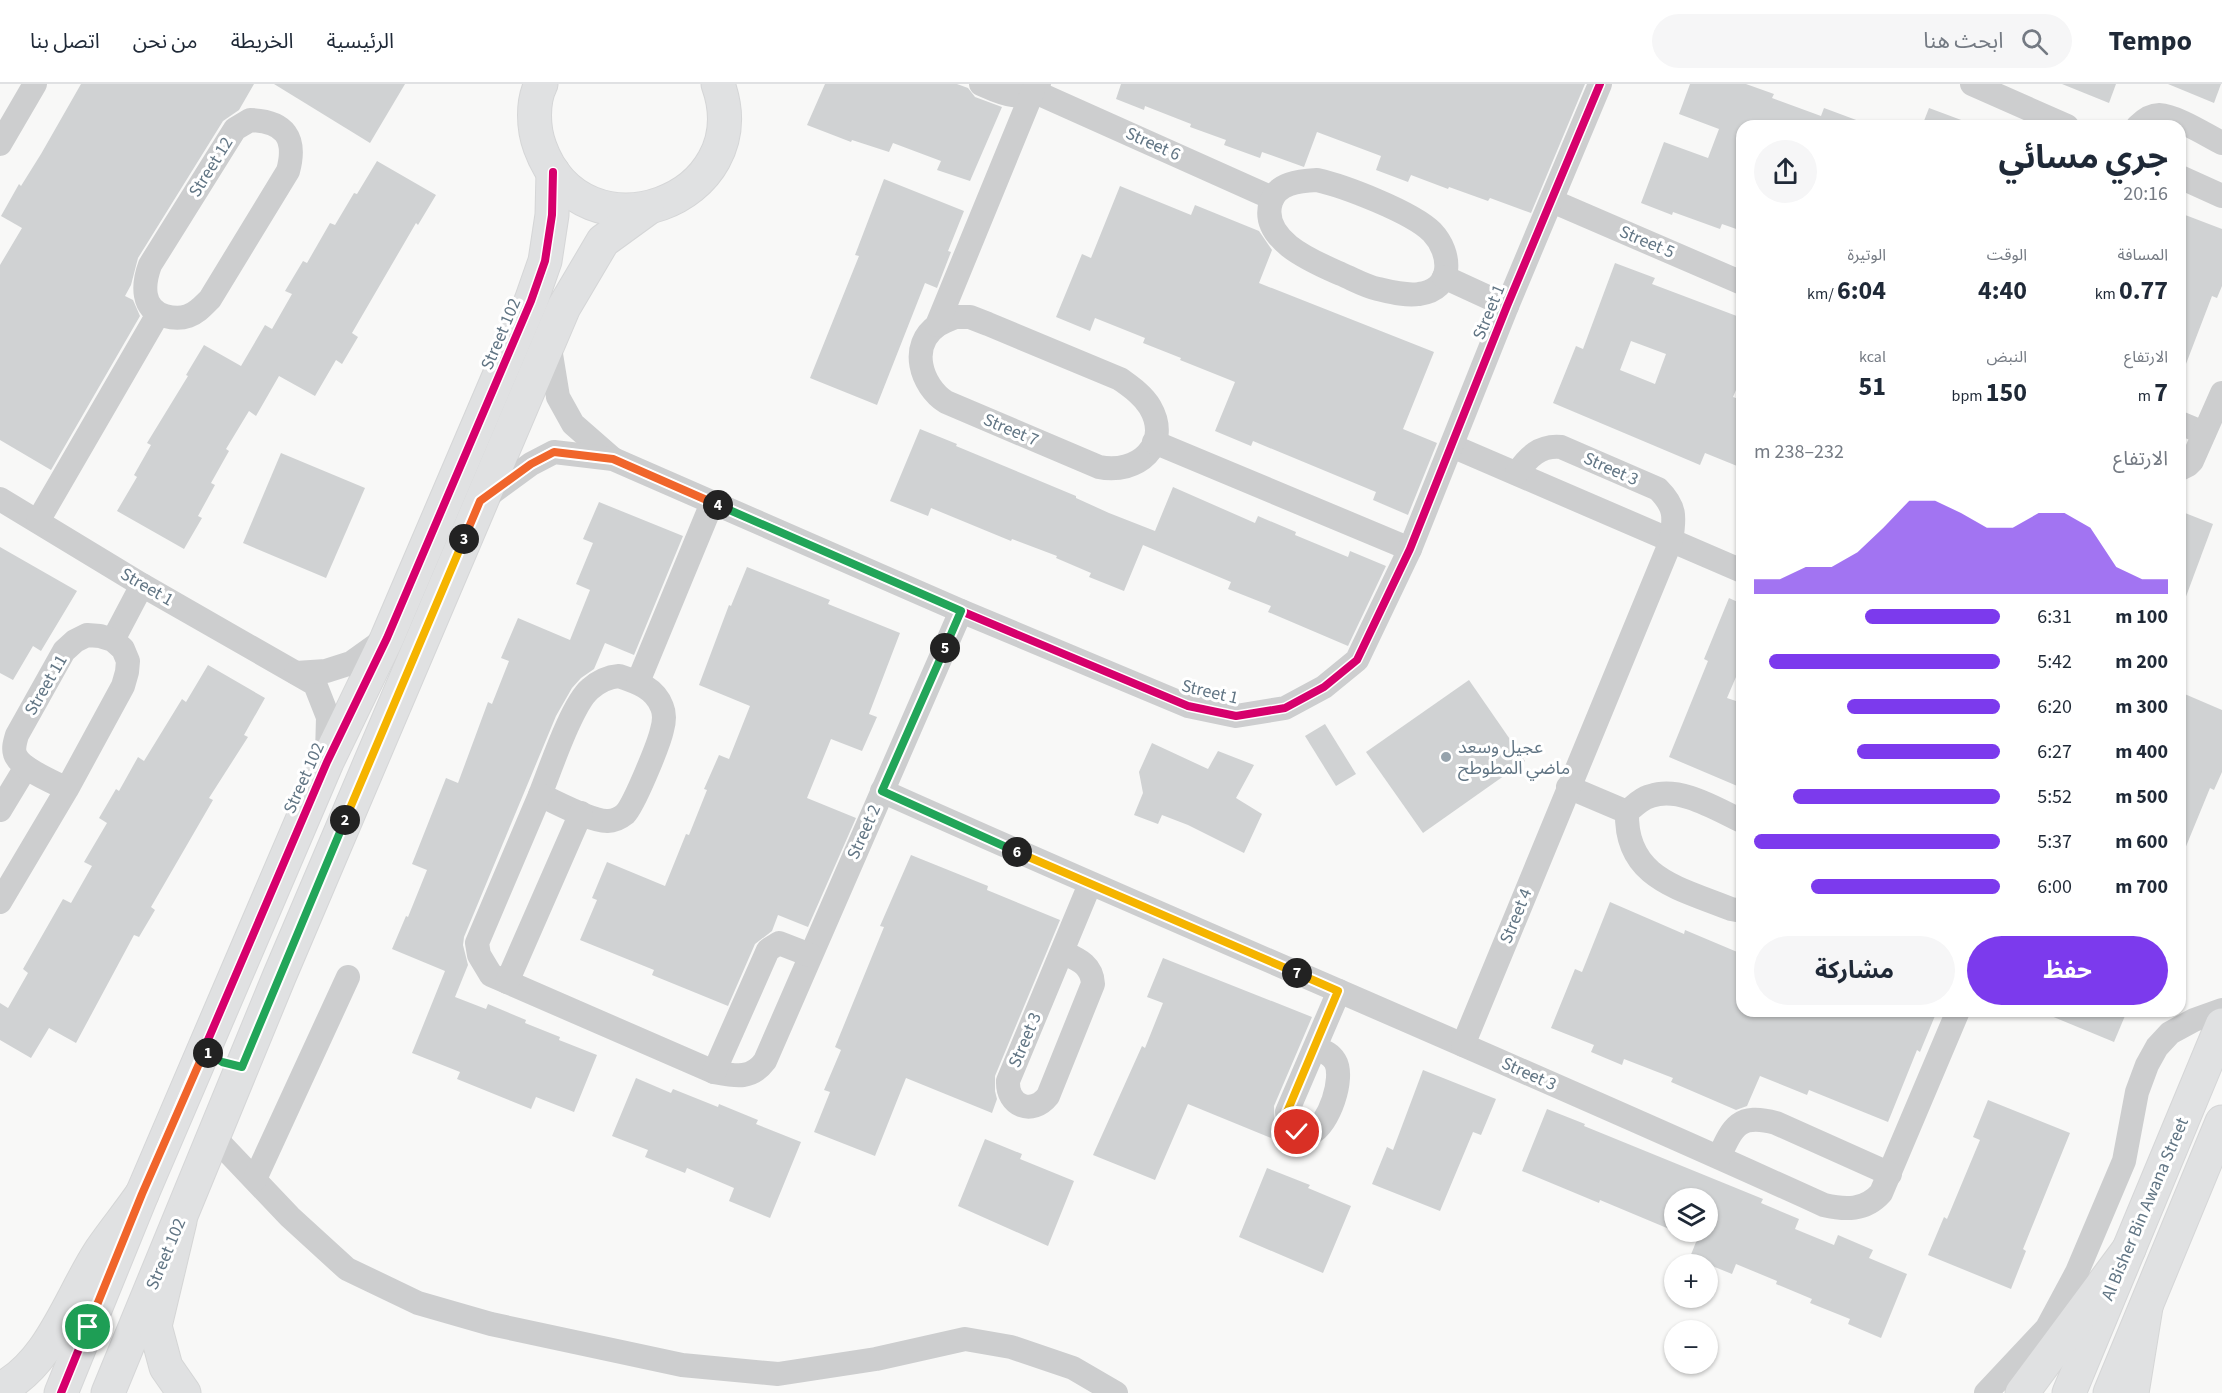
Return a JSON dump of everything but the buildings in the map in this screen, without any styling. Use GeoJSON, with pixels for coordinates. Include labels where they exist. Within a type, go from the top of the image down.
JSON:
{"type":"FeatureCollection","features":[{"type":"Feature","properties":{"kind":"main road"},"geometry":{"type":"LineString","coordinates":[[518,84],[544,157],[553,172],[571,191],[594,204],[621,211],[647,209],[674,199],[698,182],[712,163],[721,142],[724,118],[722,96],[718,84]]}},
{"type":"Feature","properties":{"kind":"main road"},"geometry":{"type":"LineString","coordinates":[[538,141],[534,115],[541,84]]}},
{"type":"Feature","properties":{"kind":"main road","name":"Street 102"},"geometry":{"type":"LineString","coordinates":[[61,1393],[142,1194],[327,762],[387,638],[531,301],[545,261],[552,215],[553,172]]}},
{"type":"Feature","properties":{"kind":"main road","name":"Street 102"},"geometry":{"type":"LineString","coordinates":[[108,1393],[242,1067],[564,307],[603,241],[647,209]]}},
{"type":"Feature","properties":{"kind":"main road","name":"Al Bisher Bin Awana Street"},"geometry":{"type":"LineString","coordinates":[[2068,1393],[2222,1026]]}},
{"type":"Feature","properties":{"kind":"main road"},"geometry":{"type":"LineString","coordinates":[[205,1050],[222,1062],[242,1067]]}},
{"type":"Feature","properties":{"kind":"main road","name":"Al Bisher Bin Awana Street"},"geometry":{"type":"LineString","coordinates":[[2110,1393],[2222,1122]]}},
{"type":"Feature","properties":{"kind":"main road"},"geometry":{"type":"LineString","coordinates":[[0,1389],[12,1383],[32,1364],[49,1341],[101,1250],[142,1194]]}},
{"type":"Feature","properties":{"kind":"main road"},"geometry":{"type":"LineString","coordinates":[[180,1221],[155,1326],[166,1367],[184,1393]]}},
{"type":"Feature","properties":{"kind":"main road"},"geometry":{"type":"LineString","coordinates":[[2022,1393],[2129,1249]]}},
{"type":"Feature","properties":{"kind":"main road"},"geometry":{"type":"LineString","coordinates":[[2132,1393],[2146,1307]]}},
{"type":"Feature","properties":{"kind":"street"},"geometry":{"type":"LineString","coordinates":[[0,144],[35,84]]}},
{"type":"Feature","properties":{"kind":"street"},"geometry":{"type":"LineString","coordinates":[[981,84],[1015,96],[1024,96],[1036,87]]}},
{"type":"Feature","properties":{"kind":"street","name":"Street 1"},"geometry":{"type":"LineString","coordinates":[[480,501],[531,464],[554,452],[613,459],[961,611],[1188,706],[1236,716],[1285,708],[1324,687],[1357,660],[1410,549],[1507,306],[1600,84]]}},
{"type":"Feature","properties":{"kind":"street"},"geometry":{"type":"LineString","coordinates":[[1972,84],[2053,120]]}},
{"type":"Feature","properties":{"kind":"street","name":"Street 6"},"geometry":{"type":"LineString","coordinates":[[1036,87],[1272,198]]}},
{"type":"Feature","properties":{"kind":"street","name":"Street 7"},"geometry":{"type":"LineString","coordinates":[[1036,87],[937,325],[922,345],[922,368],[927,383],[936,395],[946,402],[1099,467],[1111,470],[1137,464],[1145,458],[1154,442]]}},
{"type":"Feature","properties":{"kind":"street"},"geometry":{"type":"LineString","coordinates":[[2146,120],[2151,116],[2160,115],[2174,120]]}},
{"type":"Feature","properties":{"kind":"street","name":"Street 12"},"geometry":{"type":"LineString","coordinates":[[250,120],[265,121],[279,126],[290,140],[292,155],[288,171],[210,299],[198,311],[185,317],[173,319],[158,314],[148,305],[145,293],[146,277],[150,265],[235,129],[250,120]]}},
{"type":"Feature","properties":{"kind":"street"},"geometry":{"type":"LineString","coordinates":[[2186,126],[2222,143]]}},
{"type":"Feature","properties":{"kind":"street"},"geometry":{"type":"LineString","coordinates":[[1317,180],[1339,185],[1418,220],[1432,232],[1444,251],[1447,269],[1444,277],[1433,290],[1410,295],[1372,287],[1311,261],[1287,245],[1274,227],[1270,216],[1272,198],[1278,190],[1289,184],[1317,180]]}},
{"type":"Feature","properties":{"kind":"street"},"geometry":{"type":"LineString","coordinates":[[2186,180],[2222,196]]}},
{"type":"Feature","properties":{"kind":"street","name":"Street 5"},"geometry":{"type":"LineString","coordinates":[[1552,201],[1736,280]]}},
{"type":"Feature","properties":{"kind":"street"},"geometry":{"type":"LineString","coordinates":[[1444,277],[1507,306]]}},
{"type":"Feature","properties":{"kind":"street"},"geometry":{"type":"LineString","coordinates":[[38,521],[158,314]]}},
{"type":"Feature","properties":{"kind":"street"},"geometry":{"type":"LineString","coordinates":[[937,325],[955,317],[970,317],[1120,379],[1137,392],[1155,417],[1154,442],[1410,549]]}},
{"type":"Feature","properties":{"kind":"street","name":"Street 1"},"geometry":{"type":"LineString","coordinates":[[549,342],[558,397],[573,424],[613,459]]}},
{"type":"Feature","properties":{"kind":"street"},"geometry":{"type":"LineString","coordinates":[[2186,466],[2192,460],[2222,393]]}},
{"type":"Feature","properties":{"kind":"street"},"geometry":{"type":"LineString","coordinates":[[2186,426],[2204,433]]}},
{"type":"Feature","properties":{"kind":"street"},"geometry":{"type":"LineString","coordinates":[[1452,446],[1736,568]]}},
{"type":"Feature","properties":{"kind":"street","name":"Street 3"},"geometry":{"type":"LineString","coordinates":[[1517,473],[1533,453],[1553,446],[1561,447],[1658,489],[1668,499],[1674,514],[1671,541]]}},
{"type":"Feature","properties":{"kind":"street","name":"Street 1"},"geometry":{"type":"LineString","coordinates":[[0,499],[142,585],[315,684],[328,717],[327,762]]}},
{"type":"Feature","properties":{"kind":"street"},"geometry":{"type":"LineString","coordinates":[[540,795],[608,822],[618,819],[627,812],[652,759],[662,731],[663,709],[649,689],[638,682],[712,502]]}},
{"type":"Feature","properties":{"kind":"street","name":"Street 4"},"geometry":{"type":"LineString","coordinates":[[1463,1045],[1671,541]]}},
{"type":"Feature","properties":{"kind":"street"},"geometry":{"type":"LineString","coordinates":[[0,902],[67,789],[123,686],[128,661],[123,649],[113,640],[142,585]]}},
{"type":"Feature","properties":{"kind":"street","name":"Street 2"},"geometry":{"type":"LineString","coordinates":[[638,682],[619,676],[606,678],[588,690],[576,708],[477,943],[479,955],[491,975],[714,1072],[738,1076],[749,1074],[758,1070],[765,1061],[961,611]]}},
{"type":"Feature","properties":{"kind":"street","name":"Street 11"},"geometry":{"type":"LineString","coordinates":[[26,767],[15,756],[14,746],[17,735],[64,651],[75,641],[87,635],[113,640]]}},
{"type":"Feature","properties":{"kind":"street"},"geometry":{"type":"LineString","coordinates":[[296,673],[326,671],[351,663],[387,638]]}},
{"type":"Feature","properties":{"kind":"street"},"geometry":{"type":"LineString","coordinates":[[0,810],[26,767],[67,789]]}},
{"type":"Feature","properties":{"kind":"street"},"geometry":{"type":"LineString","coordinates":[[1568,787],[1627,812]]}},
{"type":"Feature","properties":{"kind":"street","name":"Street 3"},"geometry":{"type":"LineString","coordinates":[[882,791],[1824,1205],[1844,1209],[1864,1206],[1874,1201],[1881,1193],[1955,1017]]}},
{"type":"Feature","properties":{"kind":"street"},"geometry":{"type":"LineString","coordinates":[[1627,812],[1651,796],[1676,795],[1736,818]]}},
{"type":"Feature","properties":{"kind":"street"},"geometry":{"type":"LineString","coordinates":[[1627,812],[1627,827],[1632,846],[1639,861],[1650,872],[1666,883],[1736,910]]}},
{"type":"Feature","properties":{"kind":"street"},"geometry":{"type":"LineString","coordinates":[[507,982],[581,813]]}},
{"type":"Feature","properties":{"kind":"street","name":"Street 3"},"geometry":{"type":"LineString","coordinates":[[1062,952],[1088,967],[1093,976],[1093,984],[1048,1096],[1037,1105],[1024,1106],[1018,1104],[1010,1096],[1008,1081],[1090,884]]}},
{"type":"Feature","properties":{"kind":"street"},"geometry":{"type":"LineString","coordinates":[[714,1072],[768,950],[779,944],[810,955]]}},
{"type":"Feature","properties":{"kind":"street"},"geometry":{"type":"LineString","coordinates":[[255,1179],[348,977]]}},
{"type":"Feature","properties":{"kind":"street"},"geometry":{"type":"LineString","coordinates":[[1316,1048],[1338,991]]}},
{"type":"Feature","properties":{"kind":"street"},"geometry":{"type":"LineString","coordinates":[[1986,1393],[2047,1328],[2077,1272],[2124,1161],[2137,1092],[2147,1065],[2157,1047],[2170,1033],[2194,1020],[2222,1010]]}},
{"type":"Feature","properties":{"kind":"street"},"geometry":{"type":"LineString","coordinates":[[1719,1157],[1729,1136],[1740,1122],[1750,1118],[1776,1123],[1890,1174]]}},
{"type":"Feature","properties":{"kind":"street"},"geometry":{"type":"LineString","coordinates":[[214,1137],[290,1217],[347,1269],[418,1302],[491,1324],[682,1365],[778,1374],[876,1359],[965,1339],[1011,1347],[1073,1368],[1116,1393]]}},
{"type":"Feature","properties":{"kind":"cycle path"},"geometry":{"type":"LineString","coordinates":[[480,501],[531,464],[554,452],[613,459],[961,611],[1188,706],[1236,716],[1285,708],[1324,687],[1357,660],[1410,549],[1507,306],[1600,84]]}},
{"type":"Feature","properties":{"kind":"cycle path"},"geometry":{"type":"LineString","coordinates":[[61,1393],[142,1194],[327,762],[387,638],[531,301],[545,261],[552,215],[553,172]]}},
{"type":"Feature","properties":{"kind":"place","name":"عجيل وسعد ماضي المطوطح"},"geometry":{"type":"Point","coordinates":[1446,757]}},
{"type":"Feature","properties":{"kind":"route"},"geometry":{"type":"LineString","coordinates":[[88,1327],[142,1194],[205,1050],[222,1062],[242,1067],[480,501],[531,464],[554,452],[613,459],[961,611],[882,791],[1338,991],[1316,1048],[1287,1112],[1289,1126],[1297,1132]]}}]}
